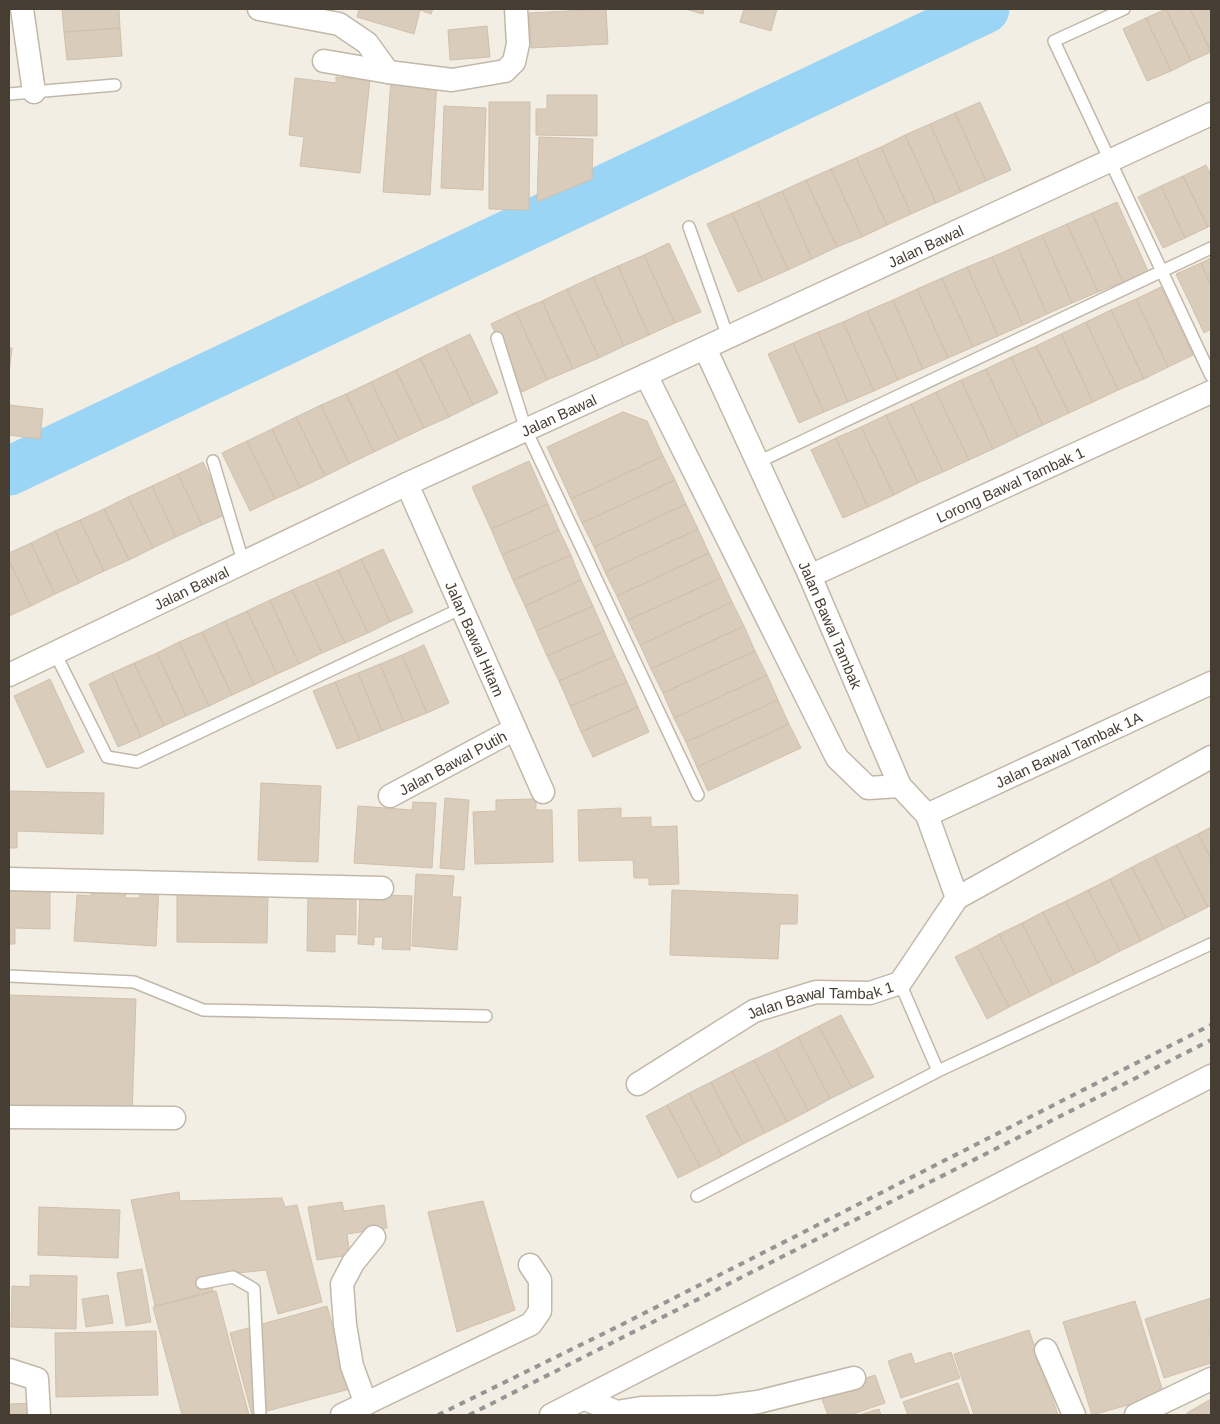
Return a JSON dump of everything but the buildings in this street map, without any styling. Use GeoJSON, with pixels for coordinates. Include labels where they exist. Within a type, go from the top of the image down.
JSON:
{"type":"FeatureCollection","features":[{"type":"Feature","properties":{"kind":"street"},"geometry":{"type":"LineString","coordinates":[[22,9],[34,92]]}},
{"type":"Feature","properties":{"kind":"street"},"geometry":{"type":"LineString","coordinates":[[259,9],[339,24],[367,42],[388,72]]}},
{"type":"Feature","properties":{"kind":"street"},"geometry":{"type":"LineString","coordinates":[[324,61],[452,80],[505,71],[514,62],[518,44],[516,9]]}},
{"type":"Feature","properties":{"kind":"street","name":"Jalan Bawal"},"geometry":{"type":"LineString","coordinates":[[9,675],[243,561],[407,484],[1211,114]]}},
{"type":"Feature","properties":{"kind":"street","name":"Jalan Bawal Tambak"},"geometry":{"type":"LineString","coordinates":[[705,348],[756,463],[810,576],[900,786],[927,815],[957,898]]}},
{"type":"Feature","properties":{"kind":"street"},"geometry":{"type":"LineString","coordinates":[[646,375],[837,758],[868,788],[900,786]]}},
{"type":"Feature","properties":{"kind":"street","name":"Lorong Bawal Tambak 1"},"geometry":{"type":"LineString","coordinates":[[810,576],[1211,392]]}},
{"type":"Feature","properties":{"kind":"street","name":"Jalan Bawal Hitam"},"geometry":{"type":"LineString","coordinates":[[407,484],[543,792]]}},
{"type":"Feature","properties":{"kind":"street","name":"Jalan Bawal Tambak 1A"},"geometry":{"type":"LineString","coordinates":[[927,815],[1211,683]]}},
{"type":"Feature","properties":{"kind":"street","name":"Jalan Bawal Putih"},"geometry":{"type":"LineString","coordinates":[[390,796],[515,729]]}},
{"type":"Feature","properties":{"kind":"street","name":"Jalan Bawal Tambak 1"},"geometry":{"type":"LineString","coordinates":[[638,1084],[754,1011],[816,992],[870,993],[900,983],[957,898],[1211,757]]}},
{"type":"Feature","properties":{"kind":"street"},"geometry":{"type":"LineString","coordinates":[[9,879],[382,888]]}},
{"type":"Feature","properties":{"kind":"street"},"geometry":{"type":"LineString","coordinates":[[552,1415],[1211,1076]]}},
{"type":"Feature","properties":{"kind":"street"},"geometry":{"type":"LineString","coordinates":[[9,1117],[174,1118]]}},
{"type":"Feature","properties":{"kind":"street"},"geometry":{"type":"LineString","coordinates":[[366,1404],[352,1366],[345,1326],[342,1284],[353,1263],[374,1237]]}},
{"type":"Feature","properties":{"kind":"street"},"geometry":{"type":"LineString","coordinates":[[342,1415],[531,1324],[540,1311],[540,1280],[530,1265]]}},
{"type":"Feature","properties":{"kind":"street"},"geometry":{"type":"LineString","coordinates":[[1046,1350],[1074,1415]]}},
{"type":"Feature","properties":{"kind":"street"},"geometry":{"type":"LineString","coordinates":[[9,1370],[37,1379],[39,1415]]}},
{"type":"Feature","properties":{"kind":"street"},"geometry":{"type":"LineString","coordinates":[[585,1399],[618,1412],[641,1408],[719,1407],[758,1402],[854,1378]]}},
{"type":"Feature","properties":{"kind":"street"},"geometry":{"type":"LineString","coordinates":[[1136,1415],[1211,1379]]}},
{"type":"Feature","properties":{"kind":"lane"},"geometry":{"type":"LineString","coordinates":[[1124,9],[1054,41],[1211,376]]}},
{"type":"Feature","properties":{"kind":"lane"},"geometry":{"type":"LineString","coordinates":[[9,94],[115,85]]}},
{"type":"Feature","properties":{"kind":"lane"},"geometry":{"type":"LineString","coordinates":[[689,227],[728,337]]}},
{"type":"Feature","properties":{"kind":"lane"},"geometry":{"type":"LineString","coordinates":[[756,463],[1211,248]]}},
{"type":"Feature","properties":{"kind":"lane"},"geometry":{"type":"LineString","coordinates":[[497,338],[526,430],[698,795]]}},
{"type":"Feature","properties":{"kind":"lane"},"geometry":{"type":"LineString","coordinates":[[212,461],[243,561]]}},
{"type":"Feature","properties":{"kind":"lane"},"geometry":{"type":"LineString","coordinates":[[55,653],[107,757],[137,762],[462,608]]}},
{"type":"Feature","properties":{"kind":"lane"},"geometry":{"type":"LineString","coordinates":[[697,1196],[938,1071],[1211,944]]}},
{"type":"Feature","properties":{"kind":"lane"},"geometry":{"type":"LineString","coordinates":[[9,976],[134,982],[203,1010],[486,1016]]}},
{"type":"Feature","properties":{"kind":"lane"},"geometry":{"type":"LineString","coordinates":[[900,983],[938,1071]]}},
{"type":"Feature","properties":{"kind":"lane"},"geometry":{"type":"LineString","coordinates":[[202,1283],[233,1277],[254,1289],[260,1415]]}},
{"type":"Feature","properties":{"kind":"waterway"},"geometry":{"type":"LineString","coordinates":[[9,471],[985,9]]}},
{"type":"Feature","properties":{"kind":"railway"},"geometry":{"type":"LineString","coordinates":[[438,1415],[619,1326],[1211,1025]]}},
{"type":"Feature","properties":{"kind":"railway"},"geometry":{"type":"LineString","coordinates":[[469,1415],[1211,1040]]}}]}
